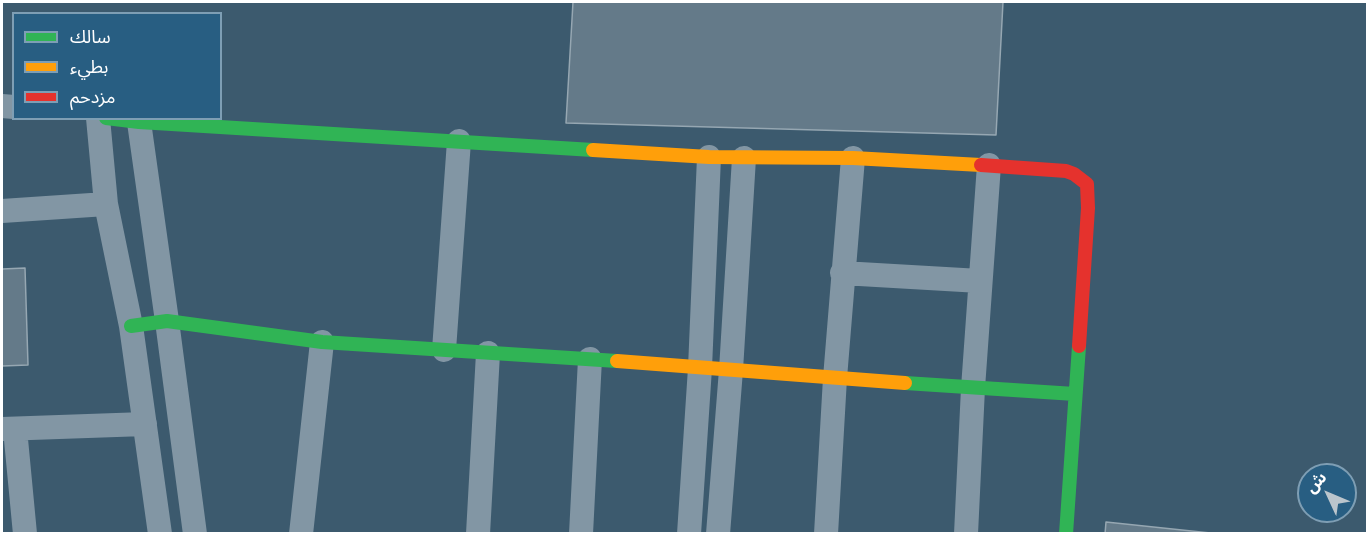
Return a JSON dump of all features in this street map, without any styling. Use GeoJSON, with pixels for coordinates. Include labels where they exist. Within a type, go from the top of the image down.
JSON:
{"type":"FeatureCollection","features":[{"type":"Feature","properties":{"kind":"street"},"geometry":{"type":"LineString","coordinates":[[98,120],[106,204],[131,326],[160,534]]}},
{"type":"Feature","properties":{"kind":"street"},"geometry":{"type":"LineString","coordinates":[[122,120],[709,157],[853,158],[1066,171],[1080,178],[1087,184],[1088,189],[1066,534]]}},
{"type":"Feature","properties":{"kind":"street"},"geometry":{"type":"LineString","coordinates":[[139,122],[195,534]]}},
{"type":"Feature","properties":{"kind":"street"},"geometry":{"type":"LineString","coordinates":[[444,350],[459,141]]}},
{"type":"Feature","properties":{"kind":"street"},"geometry":{"type":"LineString","coordinates":[[689,534],[700,368],[709,157]]}},
{"type":"Feature","properties":{"kind":"street"},"geometry":{"type":"LineString","coordinates":[[718,534],[744,158]]}},
{"type":"Feature","properties":{"kind":"street"},"geometry":{"type":"LineString","coordinates":[[826,534],[842,273],[853,158]]}},
{"type":"Feature","properties":{"kind":"street"},"geometry":{"type":"LineString","coordinates":[[966,534],[973,388],[989,165]]}},
{"type":"Feature","properties":{"kind":"street"},"geometry":{"type":"LineString","coordinates":[[2,211],[106,204]]}},
{"type":"Feature","properties":{"kind":"street"},"geometry":{"type":"LineString","coordinates":[[842,273],[980,281]]}},
{"type":"Feature","properties":{"kind":"street"},"geometry":{"type":"LineString","coordinates":[[131,326],[167,321],[322,342],[1075,394]]}},
{"type":"Feature","properties":{"kind":"street"},"geometry":{"type":"LineString","coordinates":[[301,534],[322,342]]}},
{"type":"Feature","properties":{"kind":"street"},"geometry":{"type":"LineString","coordinates":[[478,534],[489,353]]}},
{"type":"Feature","properties":{"kind":"street"},"geometry":{"type":"LineString","coordinates":[[581,534],[590,359]]}},
{"type":"Feature","properties":{"kind":"street"},"geometry":{"type":"LineString","coordinates":[[25,534],[8,429],[144,424]]}},
{"type":"Feature","properties":{"kind":"building"},"geometry":{"type":"Polygon","coordinates":[[[573,2],[1003,2],[996,135],[566,123],[573,2]]]}},
{"type":"Feature","properties":{"kind":"building"},"geometry":{"type":"Polygon","coordinates":[[[25,268],[28,365],[2,366],[2,269],[25,268]]]}},
{"type":"Feature","properties":{"kind":"building"},"geometry":{"type":"Polygon","coordinates":[[[1106,522],[1220,534],[1105,534],[1106,522]]]}},
{"type":"Feature","properties":{"kind":"traffic: fast"},"geometry":{"type":"LineString","coordinates":[[122,120],[593,150]]}},
{"type":"Feature","properties":{"kind":"traffic: fast"},"geometry":{"type":"LineString","coordinates":[[131,326],[167,321],[322,342],[617,361]]}},
{"type":"Feature","properties":{"kind":"traffic: fast"},"geometry":{"type":"LineString","coordinates":[[1066,534],[1079,346]]}},
{"type":"Feature","properties":{"kind":"traffic: fast"},"geometry":{"type":"LineString","coordinates":[[905,383],[1075,394]]}},
{"type":"Feature","properties":{"kind":"traffic: slow"},"geometry":{"type":"LineString","coordinates":[[593,150],[709,157],[853,158],[981,165]]}},
{"type":"Feature","properties":{"kind":"traffic: slow"},"geometry":{"type":"LineString","coordinates":[[617,361],[905,383]]}},
{"type":"Feature","properties":{"kind":"traffic: jam"},"geometry":{"type":"LineString","coordinates":[[981,165],[1066,171],[1087,184],[1088,208],[1079,346]]}}]}
